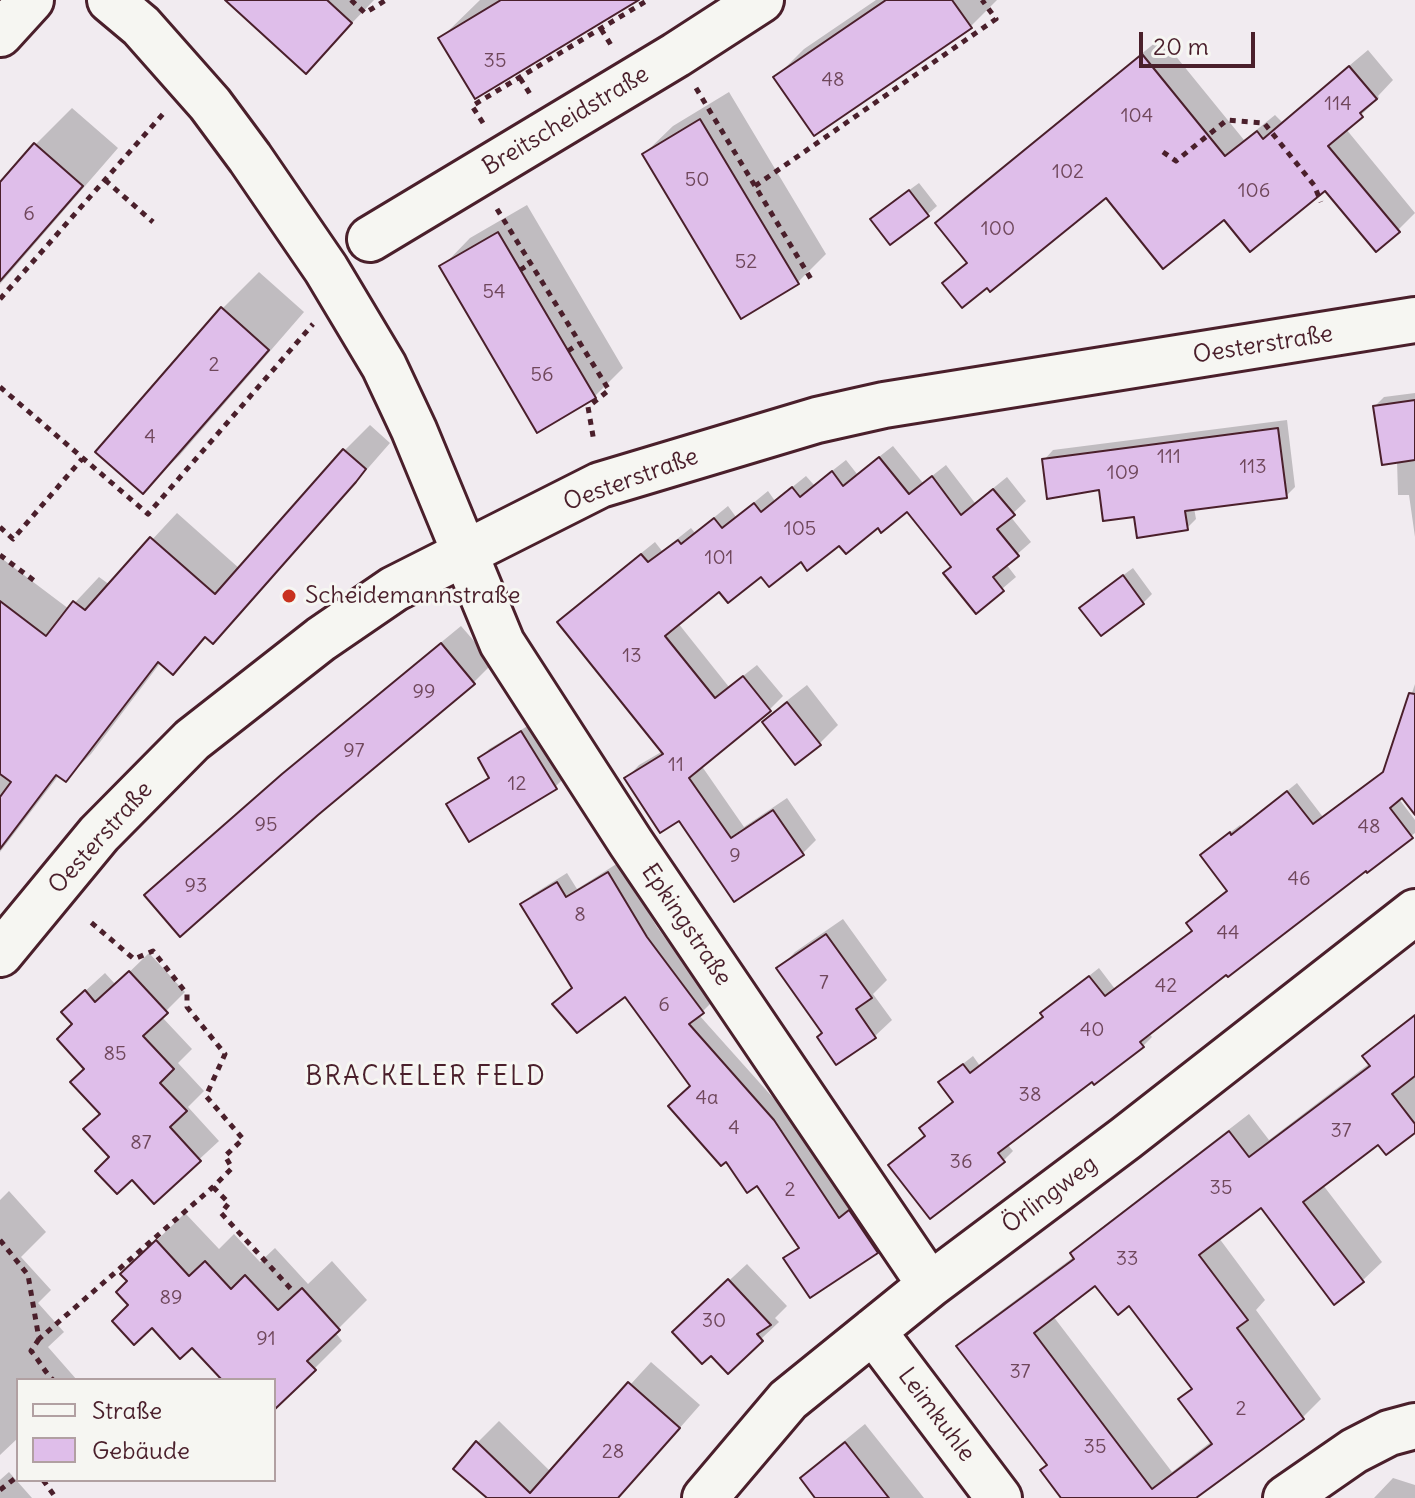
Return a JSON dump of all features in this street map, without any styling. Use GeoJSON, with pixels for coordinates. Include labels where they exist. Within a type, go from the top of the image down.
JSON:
{"type":"FeatureCollection","features":[{"type":"Feature","properties":{"kind":"street"},"geometry":{"type":"LineString","coordinates":[[0,34],[31,0]]}},
{"type":"Feature","properties":{"kind":"street"},"geometry":{"type":"LineString","coordinates":[[110,0],[141,26],[210,104],[326,269],[384,366],[414,430],[464,553]]}},
{"type":"Feature","properties":{"kind":"street","name":"Breitscheidstraße"},"geometry":{"type":"LineString","coordinates":[[370,239],[676,55],[761,0]]}},
{"type":"Feature","properties":{"kind":"street","name":"Oesterstraße"},"geometry":{"type":"LineString","coordinates":[[0,954],[99,834],[192,740],[321,639],[394,589],[600,485],[817,420],[884,405],[1415,320]]}},
{"type":"Feature","properties":{"kind":"street","name":"Epkingstraße"},"geometry":{"type":"LineString","coordinates":[[464,553],[502,643],[640,856],[930,1285]]}},
{"type":"Feature","properties":{"kind":"street","name":"Örlingweg"},"geometry":{"type":"LineString","coordinates":[[705,1498],[788,1400],[930,1285],[1126,1138],[1415,912]]}},
{"type":"Feature","properties":{"kind":"street","name":"Leimkuhle"},"geometry":{"type":"LineString","coordinates":[[873,1331],[999,1498]]}},
{"type":"Feature","properties":{"kind":"street"},"geometry":{"type":"LineString","coordinates":[[1286,1498],[1354,1451],[1389,1433],[1415,1426]]}},
{"type":"Feature","properties":{"kind":"path"},"geometry":{"type":"LineString","coordinates":[[351,0],[365,13],[386,0]]}},
{"type":"Feature","properties":{"kind":"path"},"geometry":{"type":"LineString","coordinates":[[594,442],[588,407],[609,390],[531,263],[491,166],[472,106],[648,0]]}},
{"type":"Feature","properties":{"kind":"path"},"geometry":{"type":"LineString","coordinates":[[755,186],[996,19],[982,0]]}},
{"type":"Feature","properties":{"kind":"path"},"geometry":{"type":"LineString","coordinates":[[676,55],[811,279]]}},
{"type":"Feature","properties":{"kind":"path"},"geometry":{"type":"LineString","coordinates":[[0,299],[167,109]]}},
{"type":"Feature","properties":{"kind":"path"},"geometry":{"type":"LineString","coordinates":[[1163,152],[1176,161],[1227,120],[1264,123],[1314,185],[1321,202]]}},
{"type":"Feature","properties":{"kind":"path"},"geometry":{"type":"LineString","coordinates":[[105,180],[153,222]]}},
{"type":"Feature","properties":{"kind":"path"},"geometry":{"type":"LineString","coordinates":[[520,270],[531,263]]}},
{"type":"Feature","properties":{"kind":"path"},"geometry":{"type":"LineString","coordinates":[[1,389],[148,514],[314,323]]}},
{"type":"Feature","properties":{"kind":"path"},"geometry":{"type":"LineString","coordinates":[[568,351],[580,343]]}},
{"type":"Feature","properties":{"kind":"path"},"geometry":{"type":"LineString","coordinates":[[0,527],[13,539],[82,459]]}},
{"type":"Feature","properties":{"kind":"path"},"geometry":{"type":"LineString","coordinates":[[0,555],[36,582]]}},
{"type":"Feature","properties":{"kind":"path","name":"Oesterstraße"},"geometry":{"type":"LineString","coordinates":[[39,1339],[213,1187],[232,1168],[225,1156],[243,1139],[206,1096],[225,1054],[187,1007],[187,994],[153,951],[134,959],[87,919]]}},
{"type":"Feature","properties":{"kind":"path"},"geometry":{"type":"LineString","coordinates":[[213,1187],[229,1203],[221,1213],[291,1289]]}},
{"type":"Feature","properties":{"kind":"path"},"geometry":{"type":"LineString","coordinates":[[0,1240],[28,1275],[39,1339],[31,1351],[51,1378]]}},
{"type":"Feature","properties":{"kind":"path"},"geometry":{"type":"LineString","coordinates":[[0,1490],[16,1478]]}},
{"type":"Feature","properties":{"kind":"building"},"geometry":{"type":"Polygon","coordinates":[[[225,0],[327,0],[352,23],[306,74],[225,0]]]}},
{"type":"Feature","properties":{"kind":"building"},"geometry":{"type":"Polygon","coordinates":[[[501,0],[639,0],[475,99],[438,38],[501,0]]]}},
{"type":"Feature","properties":{"kind":"building"},"geometry":{"type":"Polygon","coordinates":[[[886,0],[952,0],[972,28],[814,136],[773,77],[886,0]]]}},
{"type":"Feature","properties":{"kind":"building"},"geometry":{"type":"Polygon","coordinates":[[[1142,54],[1225,156],[1257,131],[1263,139],[1349,66],[1377,99],[1360,113],[1363,117],[1328,146],[1400,232],[1376,252],[1325,191],[1250,252],[1224,220],[1163,269],[1106,198],[990,292],[987,288],[962,308],[942,283],[967,263],[935,223],[1142,54]]]}},
{"type":"Feature","properties":{"kind":"building"},"geometry":{"type":"Polygon","coordinates":[[[700,119],[799,284],[741,319],[642,154],[700,119]]]}},
{"type":"Feature","properties":{"kind":"building"},"geometry":{"type":"Polygon","coordinates":[[[34,143],[83,186],[0,281],[0,182],[34,143]]]}},
{"type":"Feature","properties":{"kind":"building"},"geometry":{"type":"Polygon","coordinates":[[[909,190],[929,216],[890,245],[870,219],[909,190]]]}},
{"type":"Feature","properties":{"kind":"building"},"geometry":{"type":"Polygon","coordinates":[[[498,232],[596,398],[537,433],[439,266],[498,232]]]}},
{"type":"Feature","properties":{"kind":"building"},"geometry":{"type":"Polygon","coordinates":[[[221,307],[269,350],[143,494],[95,452],[221,307]]]}},
{"type":"Feature","properties":{"kind":"building"},"geometry":{"type":"Polygon","coordinates":[[[1415,400],[1415,460],[1382,465],[1373,406],[1415,400]]]}},
{"type":"Feature","properties":{"kind":"building"},"geometry":{"type":"Polygon","coordinates":[[[1278,428],[1287,498],[1185,511],[1188,530],[1137,538],[1134,517],[1103,521],[1099,490],[1047,499],[1042,459],[1278,428]]]}},
{"type":"Feature","properties":{"kind":"building"},"geometry":{"type":"Polygon","coordinates":[[[343,449],[366,469],[356,482],[213,644],[205,637],[173,675],[158,662],[66,782],[56,775],[0,849],[0,797],[11,782],[0,774],[0,601],[46,636],[73,601],[85,610],[150,537],[215,594],[343,449]]]}},
{"type":"Feature","properties":{"kind":"building"},"geometry":{"type":"Polygon","coordinates":[[[879,457],[909,494],[932,476],[961,515],[993,489],[1015,515],[997,529],[1019,556],[993,577],[1004,591],[976,614],[943,573],[951,567],[907,512],[881,533],[878,528],[846,554],[839,546],[807,571],[801,562],[769,587],[761,577],[728,603],[719,592],[665,636],[715,698],[743,676],[771,711],[689,778],[731,838],[773,810],[804,855],[734,902],[679,821],[660,833],[624,778],[663,754],[557,622],[641,554],[648,562],[678,540],[681,544],[714,518],[722,528],[754,503],[761,512],[792,487],[800,497],[832,471],[843,486],[879,457]]]}},
{"type":"Feature","properties":{"kind":"building"},"geometry":{"type":"Polygon","coordinates":[[[1123,575],[1144,604],[1101,636],[1079,608],[1123,575]]]}},
{"type":"Feature","properties":{"kind":"building"},"geometry":{"type":"Polygon","coordinates":[[[441,643],[475,684],[318,815],[180,937],[144,895],[282,774],[441,643]]]}},
{"type":"Feature","properties":{"kind":"building"},"geometry":{"type":"Polygon","coordinates":[[[1409,693],[1415,694],[1415,815],[1402,798],[1390,808],[1413,838],[1228,977],[1226,975],[1140,1042],[1144,1047],[998,1153],[1005,1162],[930,1219],[888,1165],[925,1136],[919,1128],[953,1102],[938,1082],[963,1064],[970,1073],[1043,1017],[1040,1013],[1089,976],[1105,996],[1192,931],[1186,923],[1227,891],[1200,855],[1287,791],[1313,824],[1383,772],[1409,693]]]}},
{"type":"Feature","properties":{"kind":"building"},"geometry":{"type":"Polygon","coordinates":[[[787,702],[821,745],[795,765],[762,722],[787,702]]]}},
{"type":"Feature","properties":{"kind":"building"},"geometry":{"type":"Polygon","coordinates":[[[521,731],[557,789],[469,842],[446,804],[489,778],[478,758],[521,731]]]}},
{"type":"Feature","properties":{"kind":"building"},"geometry":{"type":"Polygon","coordinates":[[[608,872],[647,937],[704,1013],[689,1024],[774,1120],[839,1218],[849,1210],[878,1253],[810,1298],[783,1258],[799,1248],[757,1186],[747,1193],[726,1162],[721,1166],[668,1106],[690,1086],[625,997],[577,1033],[552,1004],[572,988],[520,904],[557,882],[566,897],[608,872]]]}},
{"type":"Feature","properties":{"kind":"building"},"geometry":{"type":"Polygon","coordinates":[[[826,934],[872,998],[856,1009],[876,1038],[836,1065],[817,1037],[822,1033],[776,968],[826,934]]]}},
{"type":"Feature","properties":{"kind":"building"},"geometry":{"type":"Polygon","coordinates":[[[129,971],[168,1013],[143,1036],[174,1069],[160,1083],[187,1111],[170,1127],[201,1161],[154,1204],[132,1180],[117,1194],[95,1171],[109,1157],[83,1129],[100,1114],[70,1082],[84,1069],[57,1039],[72,1024],[61,1012],[85,990],[95,1002],[129,971]]]}},
{"type":"Feature","properties":{"kind":"building"},"geometry":{"type":"Polygon","coordinates":[[[1415,1015],[1415,1076],[1392,1094],[1415,1124],[1415,1133],[1386,1155],[1378,1145],[1303,1202],[1364,1282],[1334,1305],[1261,1208],[1199,1255],[1248,1320],[1237,1328],[1304,1419],[1196,1498],[1061,1498],[1040,1470],[1047,1465],[956,1346],[1074,1259],[1070,1253],[1229,1131],[1249,1157],[1370,1066],[1362,1056],[1415,1015]],[[1095,1286],[1034,1333],[1152,1489],[1212,1444],[1178,1399],[1192,1389],[1129,1306],[1118,1315],[1095,1286]]]}},
{"type":"Feature","properties":{"kind":"building"},"geometry":{"type":"Polygon","coordinates":[[[156,1240],[189,1276],[205,1261],[231,1289],[245,1275],[278,1310],[302,1288],[340,1330],[307,1361],[316,1370],[276,1408],[276,1378],[220,1378],[192,1348],[180,1359],[152,1328],[134,1345],[112,1321],[128,1305],[116,1292],[127,1281],[120,1274],[156,1240]]]}},
{"type":"Feature","properties":{"kind":"building"},"geometry":{"type":"Polygon","coordinates":[[[728,1279],[771,1325],[757,1334],[763,1341],[728,1374],[711,1356],[702,1364],[672,1332],[728,1279]]]}},
{"type":"Feature","properties":{"kind":"building"},"geometry":{"type":"Polygon","coordinates":[[[628,1382],[680,1428],[618,1498],[487,1498],[453,1469],[476,1441],[530,1493],[628,1382]]]}},
{"type":"Feature","properties":{"kind":"building"},"geometry":{"type":"Polygon","coordinates":[[[845,1442],[889,1498],[815,1498],[800,1478],[845,1442]]]}},
{"type":"Feature","properties":{"kind":"place","name":"Scheidemannstraße"},"geometry":{"type":"Point","coordinates":[289,596]}},
{"type":"Feature","properties":{"kind":"district","name":"BRACKELER FELD"},"geometry":{"type":"Point","coordinates":[426,1078]}}]}
